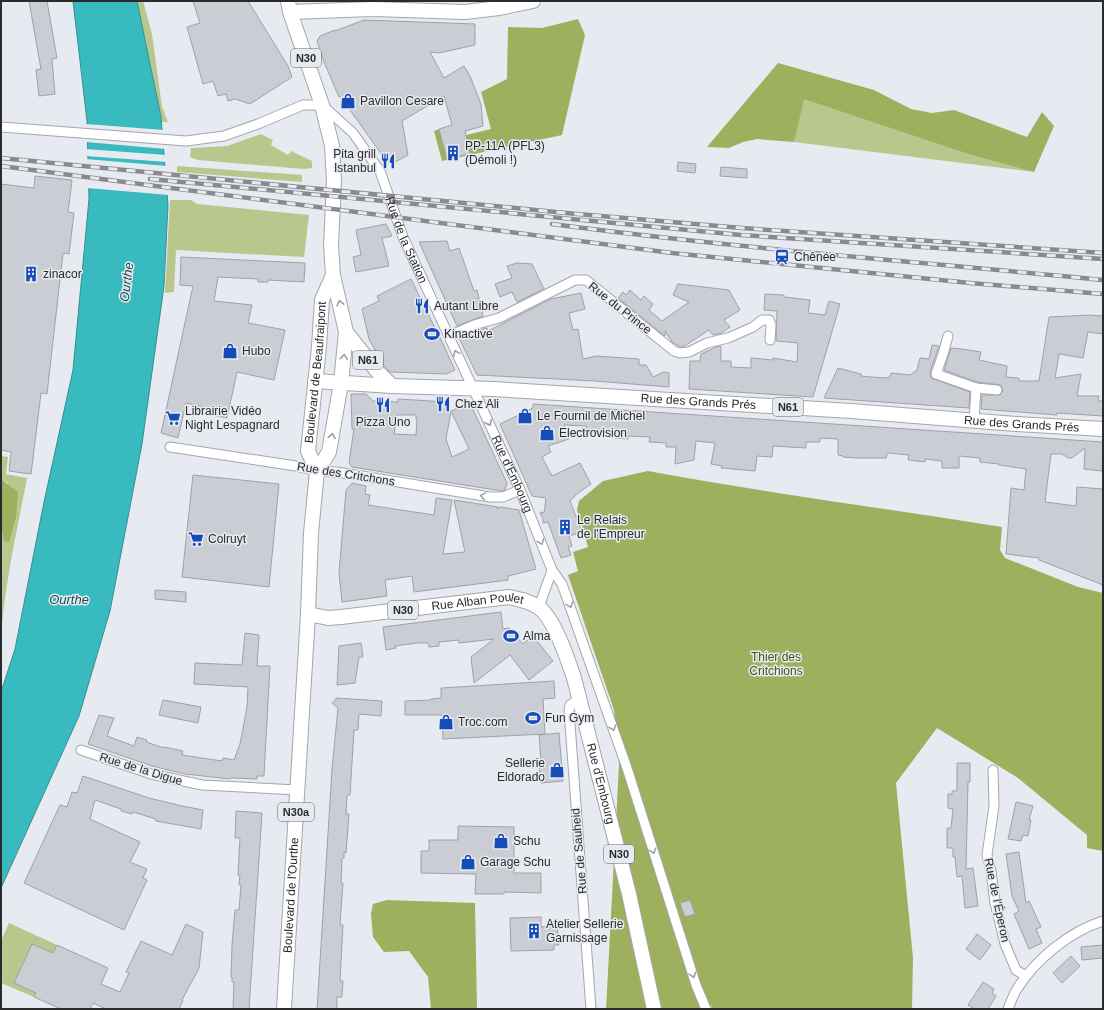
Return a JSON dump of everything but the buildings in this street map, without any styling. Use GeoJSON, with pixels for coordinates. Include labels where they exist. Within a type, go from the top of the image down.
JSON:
{"type":"FeatureCollection","features":[{"type":"Feature","properties":{"kind":"main road"},"geometry":{"type":"LineString","coordinates":[[287,5],[465,12],[499,8],[533,1]]}},
{"type":"Feature","properties":{"kind":"main road","name":"Rue de la Station"},"geometry":{"type":"LineString","coordinates":[[287,5],[322,105]]}},
{"type":"Feature","properties":{"kind":"main road","name":"Boulevard de Beaufraipont"},"geometry":{"type":"LineString","coordinates":[[316,471],[329,452],[341,383],[346,332],[333,275],[332,245],[334,182],[332,146],[322,105]]}},
{"type":"Feature","properties":{"kind":"main road","name":"Boulevard de Beaufraipont"},"geometry":{"type":"LineString","coordinates":[[308,614],[310,533],[316,471],[308,451],[319,347],[322,300],[333,275]]}},
{"type":"Feature","properties":{"kind":"main road","name":"N61"},"geometry":{"type":"LineString","coordinates":[[346,332],[377,371],[392,386]]}},
{"type":"Feature","properties":{"kind":"main road","name":"Rue des Grands Prés"},"geometry":{"type":"LineString","coordinates":[[315,381],[392,386],[473,388],[852,411],[974,421],[1103,429]]}},
{"type":"Feature","properties":{"kind":"main road","name":"Rue Alban Poulet"},"geometry":{"type":"LineString","coordinates":[[308,614],[328,618],[509,597],[521,599],[539,607],[549,620],[567,659],[579,699]]}},
{"type":"Feature","properties":{"kind":"main road","name":"Boulevard de l'Ourthe"},"geometry":{"type":"LineString","coordinates":[[284,1009],[308,614]]}},
{"type":"Feature","properties":{"kind":"main road","name":"Rue d'Embourg"},"geometry":{"type":"LineString","coordinates":[[579,699],[629,894],[654,1009]]}},
{"type":"Feature","properties":{"kind":"street"},"geometry":{"type":"LineString","coordinates":[[1,127],[186,141],[224,136],[258,124],[303,105],[322,105]]}},
{"type":"Feature","properties":{"kind":"street","name":"Rue de la Station"},"geometry":{"type":"LineString","coordinates":[[322,105],[353,133],[380,171],[403,237],[473,388]]}},
{"type":"Feature","properties":{"kind":"street","name":"Rue du Prince"},"geometry":{"type":"LineString","coordinates":[[449,336],[474,325],[499,318],[575,280],[586,280],[674,351],[680,353],[689,352],[707,343],[728,338],[753,327],[762,320],[769,320],[771,325],[770,340]]}},
{"type":"Feature","properties":{"kind":"street"},"geometry":{"type":"LineString","coordinates":[[948,336],[936,374],[976,388],[997,390]]}},
{"type":"Feature","properties":{"kind":"street","name":"Rue d'Embourg"},"geometry":{"type":"LineString","coordinates":[[473,388],[520,490],[552,570]]}},
{"type":"Feature","properties":{"kind":"street"},"geometry":{"type":"LineString","coordinates":[[974,421],[976,388]]}},
{"type":"Feature","properties":{"kind":"street","name":"Rue des Critchons"},"geometry":{"type":"LineString","coordinates":[[170,447],[490,497],[503,497],[520,490]]}},
{"type":"Feature","properties":{"kind":"street"},"geometry":{"type":"LineString","coordinates":[[539,607],[552,570]]}},
{"type":"Feature","properties":{"kind":"street"},"geometry":{"type":"LineString","coordinates":[[552,570],[562,584],[573,613],[627,768],[696,985],[706,1009]]}},
{"type":"Feature","properties":{"kind":"street","name":"Rue de Sauheid"},"geometry":{"type":"LineString","coordinates":[[579,699],[570,705],[569,710],[590,1009]]}},
{"type":"Feature","properties":{"kind":"street","name":"Rue de la Digue"},"geometry":{"type":"LineString","coordinates":[[81,750],[151,774],[188,783],[297,790]]}},
{"type":"Feature","properties":{"kind":"street","name":"Rue de l'Éperon"},"geometry":{"type":"LineString","coordinates":[[993,770],[994,806],[987,855],[991,871],[995,903],[1005,944],[1016,970],[1026,976]]}},
{"type":"Feature","properties":{"kind":"street"},"geometry":{"type":"LineString","coordinates":[[1008,1009],[1016,990],[1026,976],[1045,956],[1066,938],[1103,920]]}},
{"type":"Feature","properties":{"kind":"green space"},"geometry":{"type":"Polygon","coordinates":[[[137,1],[143,1],[152,34],[162,107],[168,122],[162,122],[137,1]]]}},
{"type":"Feature","properties":{"kind":"green space"},"geometry":{"type":"Polygon","coordinates":[[[578,19],[585,35],[562,135],[442,161],[434,131],[439,129],[442,141],[491,129],[481,92],[507,79],[508,27],[542,28],[578,19]]]}},
{"type":"Feature","properties":{"kind":"green space"},"geometry":{"type":"Polygon","coordinates":[[[778,63],[874,90],[911,109],[932,113],[954,110],[1027,137],[1042,112],[1054,126],[1034,172],[971,155],[804,99],[794,142],[757,139],[743,142],[729,148],[707,147],[778,63]]]}},
{"type":"Feature","properties":{"kind":"green space"},"geometry":{"type":"Polygon","coordinates":[[[803,98],[971,155],[1034,172],[794,142],[803,98]]]}},
{"type":"Feature","properties":{"kind":"green space"},"geometry":{"type":"Polygon","coordinates":[[[261,134],[273,140],[271,145],[288,155],[291,151],[312,161],[312,168],[304,169],[198,160],[190,157],[191,148],[227,146],[261,134]]]}},
{"type":"Feature","properties":{"kind":"green space"},"geometry":{"type":"Polygon","coordinates":[[[177,166],[302,175],[302,182],[177,172],[177,166]]]}},
{"type":"Feature","properties":{"kind":"green space"},"geometry":{"type":"Polygon","coordinates":[[[170,200],[191,200],[197,204],[309,215],[304,257],[176,250],[174,292],[165,293],[170,200]]]}},
{"type":"Feature","properties":{"kind":"green space"},"geometry":{"type":"Polygon","coordinates":[[[1,456],[8,457],[6,474],[27,478],[8,576],[1,636],[1,528],[4,541],[8,483],[1,479],[1,456]]]}},
{"type":"Feature","properties":{"kind":"green space","name":"Thier des Critchions"},"geometry":{"type":"Polygon","coordinates":[[[648,471],[1002,527],[1000,550],[1005,558],[1078,587],[1103,593],[1103,851],[1087,848],[1087,835],[1018,778],[937,728],[896,783],[913,958],[912,1009],[712,1009],[711,1005],[697,1009],[606,1009],[619,765],[614,710],[568,575],[578,571],[573,552],[588,547],[577,510],[579,501],[603,481],[648,471]]]}},
{"type":"Feature","properties":{"kind":"green space"},"geometry":{"type":"Polygon","coordinates":[[[1,479],[18,492],[16,517],[9,542],[4,541],[1,528],[1,479]]]}},
{"type":"Feature","properties":{"kind":"green space"},"geometry":{"type":"Polygon","coordinates":[[[387,900],[475,903],[477,1009],[431,1009],[428,977],[409,951],[384,952],[373,937],[371,914],[373,904],[387,900]]]}},
{"type":"Feature","properties":{"kind":"green space"},"geometry":{"type":"Polygon","coordinates":[[[9,923],[57,945],[34,997],[1,983],[1,941],[9,923]]]}},
{"type":"Feature","properties":{"kind":"water","name":"Ourthe"},"geometry":{"type":"Polygon","coordinates":[[[73,1],[137,1],[161,117],[168,205],[164,286],[142,444],[110,611],[79,716],[1,888],[1,692],[15,649],[44,502],[73,370],[89,199],[87,121],[73,1]]]}},
{"type":"Feature","properties":{"kind":"pier"},"geometry":{"type":"Polygon","coordinates":[[[86,124],[164,130],[166,149],[86,142],[86,124]]]}},
{"type":"Feature","properties":{"kind":"pier"},"geometry":{"type":"Polygon","coordinates":[[[86,149],[166,155],[167,162],[86,156],[86,149]]]}},
{"type":"Feature","properties":{"kind":"pier"},"geometry":{"type":"Polygon","coordinates":[[[86,159],[167,166],[169,195],[87,188],[86,159]]]}},
{"type":"Feature","properties":{"kind":"railway"},"geometry":{"type":"LineString","coordinates":[[1,158],[566,213],[742,228],[1103,253]]}},
{"type":"Feature","properties":{"kind":"railway"},"geometry":{"type":"LineString","coordinates":[[1,166],[672,253],[970,283],[1103,294]]}},
{"type":"Feature","properties":{"kind":"railway"},"geometry":{"type":"LineString","coordinates":[[150,179],[741,235],[1103,259]]}},
{"type":"Feature","properties":{"kind":"railway"},"geometry":{"type":"LineString","coordinates":[[552,224],[758,248],[1103,280]]}},
{"type":"Feature","properties":{"kind":"place","name":"Pavillon Cesare"},"geometry":{"type":"Point","coordinates":[348,101]}},
{"type":"Feature","properties":{"kind":"place","name":"PP-11A (PFL3) (Démoli !)"},"geometry":{"type":"Point","coordinates":[453,153]}},
{"type":"Feature","properties":{"kind":"place","name":"Pita grill Istanbul"},"geometry":{"type":"Point","coordinates":[388,161]}},
{"type":"Feature","properties":{"kind":"place","name":"Chênée"},"geometry":{"type":"Point","coordinates":[782,257]}},
{"type":"Feature","properties":{"kind":"place","name":"zinacor"},"geometry":{"type":"Point","coordinates":[31,274]}},
{"type":"Feature","properties":{"kind":"place","name":"Autant Libre"},"geometry":{"type":"Point","coordinates":[422,306]}},
{"type":"Feature","properties":{"kind":"place","name":"Kinactive"},"geometry":{"type":"Point","coordinates":[432,334]}},
{"type":"Feature","properties":{"kind":"place","name":"Hubo"},"geometry":{"type":"Point","coordinates":[230,351]}},
{"type":"Feature","properties":{"kind":"place","name":"Chez Ali"},"geometry":{"type":"Point","coordinates":[443,404]}},
{"type":"Feature","properties":{"kind":"place","name":"Pizza Uno"},"geometry":{"type":"Point","coordinates":[383,405]}},
{"type":"Feature","properties":{"kind":"place","name":"Le Fournil de Michel"},"geometry":{"type":"Point","coordinates":[525,416]}},
{"type":"Feature","properties":{"kind":"place","name":"Librairie Vidéo Night Lespagnard"},"geometry":{"type":"Point","coordinates":[173,418]}},
{"type":"Feature","properties":{"kind":"place","name":"Electrovision"},"geometry":{"type":"Point","coordinates":[547,433]}},
{"type":"Feature","properties":{"kind":"place","name":"Le Relais de l'Empreur"},"geometry":{"type":"Point","coordinates":[565,527]}},
{"type":"Feature","properties":{"kind":"place","name":"Colruyt"},"geometry":{"type":"Point","coordinates":[196,539]}},
{"type":"Feature","properties":{"kind":"place","name":"Alma"},"geometry":{"type":"Point","coordinates":[511,636]}},
{"type":"Feature","properties":{"kind":"place","name":"Fun Gym"},"geometry":{"type":"Point","coordinates":[533,718]}},
{"type":"Feature","properties":{"kind":"place","name":"Troc.com"},"geometry":{"type":"Point","coordinates":[446,722]}},
{"type":"Feature","properties":{"kind":"place","name":"Sellerie Eldorado"},"geometry":{"type":"Point","coordinates":[557,770]}},
{"type":"Feature","properties":{"kind":"place","name":"Schu"},"geometry":{"type":"Point","coordinates":[501,841]}},
{"type":"Feature","properties":{"kind":"place","name":"Garage Schu"},"geometry":{"type":"Point","coordinates":[468,862]}},
{"type":"Feature","properties":{"kind":"place","name":"Atelier Sellerie Garnissage"},"geometry":{"type":"Point","coordinates":[534,931]}}]}
